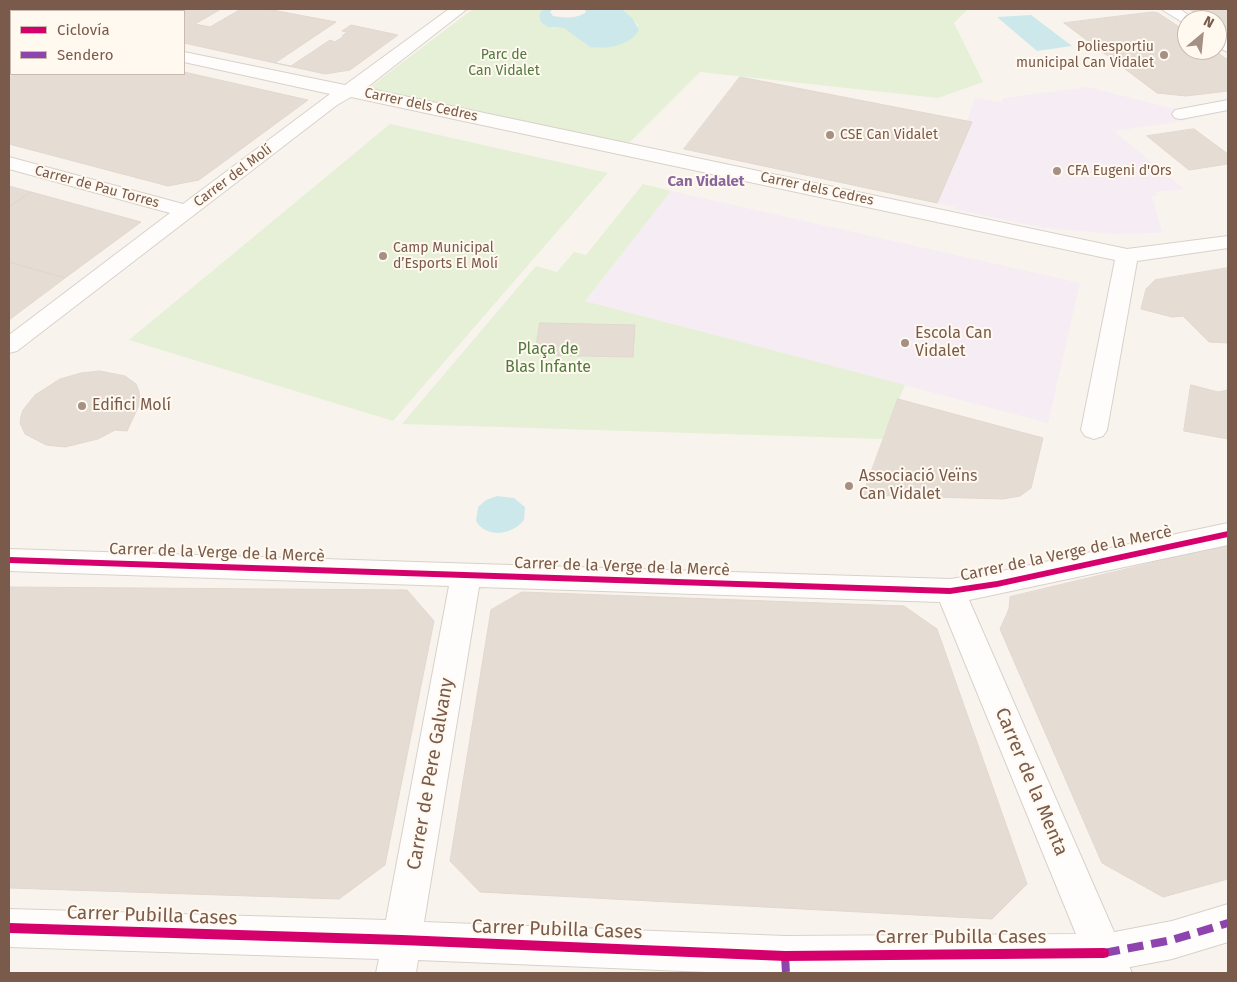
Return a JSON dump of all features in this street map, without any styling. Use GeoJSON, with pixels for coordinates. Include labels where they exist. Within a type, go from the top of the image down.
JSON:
{"type":"FeatureCollection","features":[{"type":"Feature","properties":{"kind":"street","name":"Carrer del Molí"},"geometry":{"type":"LineString","coordinates":[[9,346],[186,211],[459,9]]}},
{"type":"Feature","properties":{"kind":"street","name":"Carrer dels Cedres"},"geometry":{"type":"LineString","coordinates":[[185,57],[348,91],[382,96],[1127,256],[1228,242]]}},
{"type":"Feature","properties":{"kind":"street"},"geometry":{"type":"LineString","coordinates":[[1181,114],[1228,106]]}},
{"type":"Feature","properties":{"kind":"street","name":"Carrer de Pau Torres"},"geometry":{"type":"LineString","coordinates":[[9,162],[186,211]]}},
{"type":"Feature","properties":{"kind":"street"},"geometry":{"type":"LineString","coordinates":[[1094,430],[1127,256]]}},
{"type":"Feature","properties":{"kind":"street","name":"Carrer de la Verge de la Mercè"},"geometry":{"type":"LineString","coordinates":[[9,560],[950,591],[997,584],[1228,534]]}},
{"type":"Feature","properties":{"kind":"street","name":"Carrer de Pere Galvany"},"geometry":{"type":"LineString","coordinates":[[399,956],[466,575]]}},
{"type":"Feature","properties":{"kind":"street","name":"Carrer de la Menta"},"geometry":{"type":"LineString","coordinates":[[950,591],[1108,963]]}},
{"type":"Feature","properties":{"kind":"street","name":"Carrer Pubilla Cases"},"geometry":{"type":"LineString","coordinates":[[9,928],[399,956],[786,964],[1108,963],[1172,940],[1228,923]]}},
{"type":"Feature","properties":{"kind":"shaded area","name":"CFA Eugeni d'Ors"},"geometry":{"type":"Polygon","coordinates":[[[1088,87],[1174,109],[1189,120],[1114,131],[1184,189],[1155,192],[1158,195],[1152,196],[1162,233],[1116,234],[1044,228],[954,209],[955,207],[937,203],[972,122],[967,121],[975,98],[1001,102],[1004,98],[1088,87]]]}},
{"type":"Feature","properties":{"kind":"shaded area","name":"Escola Can Vidalet"},"geometry":{"type":"Polygon","coordinates":[[[671,191],[1080,283],[1048,423],[585,301],[671,191]]]}},
{"type":"Feature","properties":{"kind":"green space","name":"Parc de Can Vidalet"},"geometry":{"type":"Polygon","coordinates":[[[473,9],[542,9],[539,15],[553,28],[564,28],[597,48],[621,44],[638,32],[638,25],[622,9],[968,9],[954,23],[983,82],[938,98],[700,72],[626,146],[366,90],[473,9]]]}},
{"type":"Feature","properties":{"kind":"green space","name":"Camp Municipal d’Esports El Molí"},"geometry":{"type":"Polygon","coordinates":[[[390,124],[608,173],[393,421],[129,340],[390,124]]]}},
{"type":"Feature","properties":{"kind":"green space","name":"Plaça de Blas Infante"},"geometry":{"type":"Polygon","coordinates":[[[643,184],[671,191],[585,301],[905,385],[882,439],[402,424],[536,266],[557,272],[574,252],[586,255],[643,184]]]}},
{"type":"Feature","properties":{"kind":"water"},"geometry":{"type":"Polygon","coordinates":[[[542,9],[553,9],[550,12],[553,16],[575,17],[586,12],[584,9],[622,9],[633,19],[639,30],[624,43],[603,48],[590,47],[564,28],[548,27],[541,22],[539,15],[542,9]]]}},
{"type":"Feature","properties":{"kind":"water"},"geometry":{"type":"Polygon","coordinates":[[[1031,15],[1072,46],[1037,51],[997,17],[1031,15]]]}},
{"type":"Feature","properties":{"kind":"water"},"geometry":{"type":"Polygon","coordinates":[[[497,496],[514,498],[525,507],[524,520],[506,532],[493,533],[486,531],[476,521],[478,507],[486,500],[497,496]]]}},
{"type":"Feature","properties":{"kind":"building"},"geometry":{"type":"Polygon","coordinates":[[[221,9],[195,24],[210,27],[241,9],[267,9],[336,22],[275,63],[291,66],[330,40],[335,42],[344,36],[342,36],[347,32],[342,31],[351,25],[398,35],[350,70],[325,74],[185,43],[185,10],[178,10],[221,9]]]}},
{"type":"Feature","properties":{"kind":"building"},"geometry":{"type":"Polygon","coordinates":[[[1189,9],[1228,9],[1228,34],[1227,10],[1189,9]]]}},
{"type":"Feature","properties":{"kind":"building","name":"Poliesportiu municipal Can Vidalet"},"geometry":{"type":"Polygon","coordinates":[[[1153,12],[1158,13],[1177,25],[1177,60],[1228,60],[1228,91],[1186,96],[1157,93],[1064,23],[1153,12]]]}},
{"type":"Feature","properties":{"kind":"building"},"geometry":{"type":"Polygon","coordinates":[[[185,72],[308,100],[199,180],[168,186],[9,144],[9,77],[14,75],[185,75],[185,72]]]}},
{"type":"Feature","properties":{"kind":"building","name":"CSE Can Vidalet"},"geometry":{"type":"Polygon","coordinates":[[[740,77],[972,122],[937,203],[684,149],[740,77]]]}},
{"type":"Feature","properties":{"kind":"building"},"geometry":{"type":"Polygon","coordinates":[[[1194,129],[1228,154],[1228,164],[1189,170],[1147,136],[1194,129]]]}},
{"type":"Feature","properties":{"kind":"building"},"geometry":{"type":"Polygon","coordinates":[[[9,186],[31,192],[9,207],[9,186]]]}},
{"type":"Feature","properties":{"kind":"building"},"geometry":{"type":"Polygon","coordinates":[[[31,192],[141,222],[65,278],[9,262],[9,207],[31,192]]]}},
{"type":"Feature","properties":{"kind":"building"},"geometry":{"type":"Polygon","coordinates":[[[9,262],[65,278],[9,320],[9,262]]]}},
{"type":"Feature","properties":{"kind":"building"},"geometry":{"type":"Polygon","coordinates":[[[1228,268],[1228,343],[1209,342],[1183,316],[1172,317],[1141,309],[1146,289],[1155,280],[1228,268]]]}},
{"type":"Feature","properties":{"kind":"building"},"geometry":{"type":"Polygon","coordinates":[[[540,323],[635,325],[633,357],[535,355],[540,323]]]}},
{"type":"Feature","properties":{"kind":"building","name":"Edifici Molí"},"geometry":{"type":"Polygon","coordinates":[[[100,371],[125,376],[136,384],[140,403],[127,431],[115,430],[98,439],[65,447],[46,445],[25,434],[20,423],[21,416],[23,410],[35,395],[60,379],[81,373],[100,371]]]}},
{"type":"Feature","properties":{"kind":"building"},"geometry":{"type":"Polygon","coordinates":[[[1191,385],[1218,392],[1228,390],[1228,439],[1184,431],[1191,385]]]}},
{"type":"Feature","properties":{"kind":"building"},"geometry":{"type":"Polygon","coordinates":[[[898,399],[1043,438],[1031,488],[1020,496],[1003,499],[863,495],[898,399]]]}},
{"type":"Feature","properties":{"kind":"building"},"geometry":{"type":"Polygon","coordinates":[[[1228,545],[1228,879],[1163,897],[1102,863],[1000,629],[1009,609],[1010,597],[1228,545]]]}},
{"type":"Feature","properties":{"kind":"building"},"geometry":{"type":"Polygon","coordinates":[[[9,587],[407,590],[434,621],[385,865],[339,899],[9,888],[9,587]]]}},
{"type":"Feature","properties":{"kind":"building"},"geometry":{"type":"Polygon","coordinates":[[[522,592],[904,606],[937,629],[1027,884],[992,919],[480,892],[450,861],[491,610],[522,592]]]}},
{"type":"Feature","properties":{"kind":"marked path"},"geometry":{"type":"LineString","coordinates":[[1104,953],[1172,940],[1228,923]]}},
{"type":"Feature","properties":{"kind":"marked path"},"geometry":{"type":"LineString","coordinates":[[785,956],[786,973]]}},
{"type":"Feature","properties":{"kind":"cycle path"},"geometry":{"type":"LineString","coordinates":[[9,560],[950,591],[997,584],[1228,534]]}},
{"type":"Feature","properties":{"kind":"cycle path"},"geometry":{"type":"LineString","coordinates":[[9,928],[402,940],[785,956],[1104,953]]}},
{"type":"Feature","properties":{"kind":"place","name":"Poliesportiu municipal Can Vidalet"},"geometry":{"type":"Point","coordinates":[1164,55]}},
{"type":"Feature","properties":{"kind":"place","name":"CSE Can Vidalet"},"geometry":{"type":"Point","coordinates":[830,135]}},
{"type":"Feature","properties":{"kind":"place","name":"CFA Eugeni d'Ors"},"geometry":{"type":"Point","coordinates":[1057,171]}},
{"type":"Feature","properties":{"kind":"place","name":"Camp Municipal d’Esports El Molí"},"geometry":{"type":"Point","coordinates":[383,256]}},
{"type":"Feature","properties":{"kind":"place","name":"Escola Can Vidalet"},"geometry":{"type":"Point","coordinates":[905,343]}},
{"type":"Feature","properties":{"kind":"place","name":"Edifici Molí"},"geometry":{"type":"Point","coordinates":[82,406]}},
{"type":"Feature","properties":{"kind":"place","name":"Associació Veïns Can Vidalet"},"geometry":{"type":"Point","coordinates":[849,486]}},
{"type":"Feature","properties":{"kind":"district","name":"Can Vidalet"},"geometry":{"type":"Point","coordinates":[706,182]}}]}
